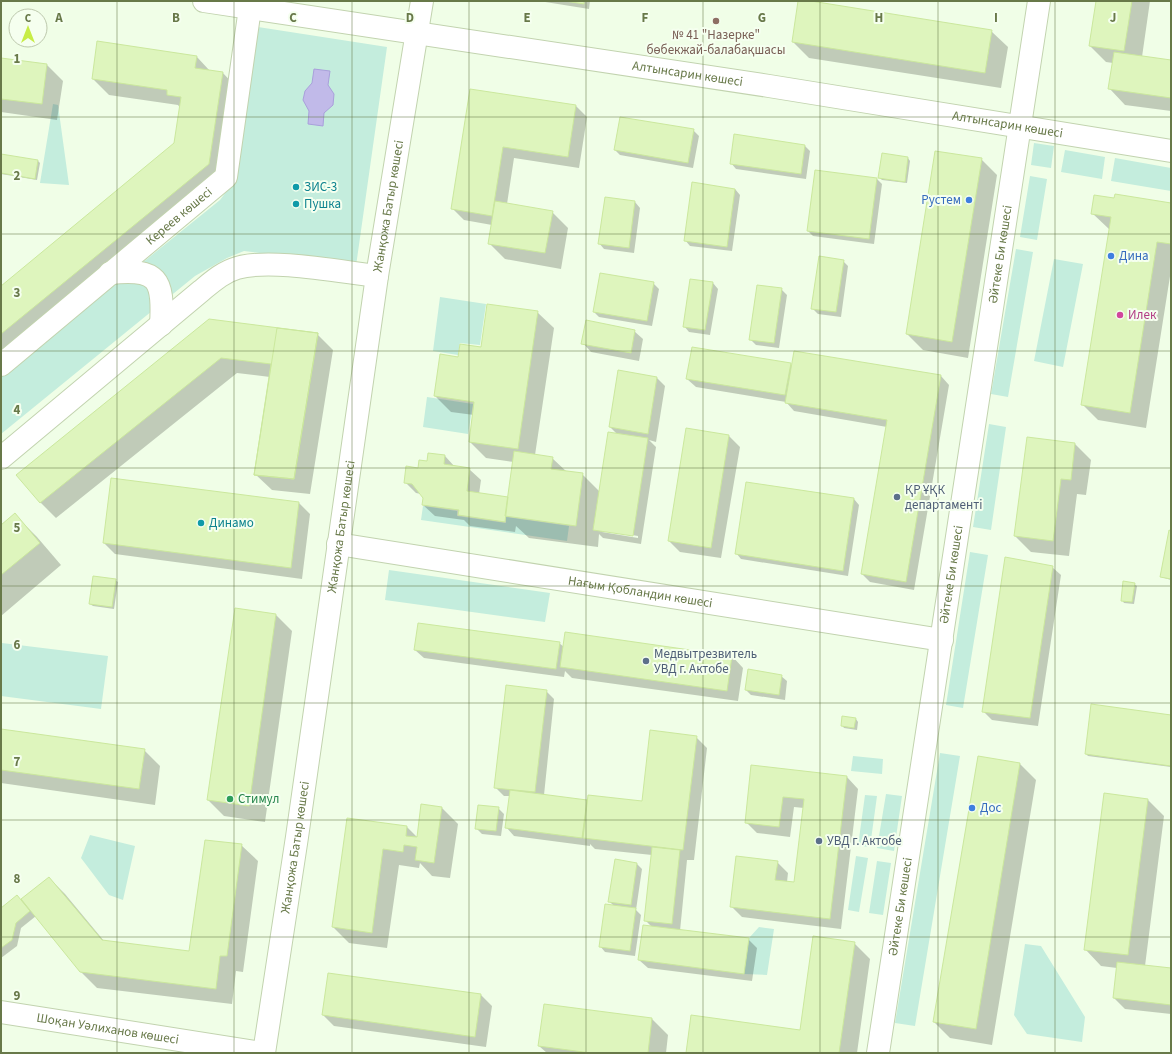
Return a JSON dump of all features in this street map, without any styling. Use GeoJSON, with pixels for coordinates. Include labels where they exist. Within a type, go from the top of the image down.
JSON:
{"type":"FeatureCollection","features":[{"type":"Feature","properties":{"kind":"street","name":"Алтынсарин көшесі"},"geometry":{"type":"LineString","coordinates":[[204,1],[417,32],[1171,150]]}},
{"type":"Feature","properties":{"kind":"street","name":"Жанқожа Батыр көшесі"},"geometry":{"type":"LineString","coordinates":[[263,1053],[297,837],[377,276],[422,1]]}},
{"type":"Feature","properties":{"kind":"street","name":"Әйтеке Би көшесі"},"geometry":{"type":"LineString","coordinates":[[878,1053],[1039,1]]}},
{"type":"Feature","properties":{"kind":"street","name":"Кереев көшесі"},"geometry":{"type":"LineString","coordinates":[[1,365],[226,177],[250,8]]}},
{"type":"Feature","properties":{"kind":"street"},"geometry":{"type":"LineString","coordinates":[[1,458],[218,278],[237,268],[281,265],[377,276]]}},
{"type":"Feature","properties":{"kind":"street"},"geometry":{"type":"LineString","coordinates":[[110,273],[132,271],[143,272],[156,280],[161,292],[161,325]]}},
{"type":"Feature","properties":{"kind":"street","name":"Нағым Қобландин көшесі"},"geometry":{"type":"LineString","coordinates":[[338,544],[942,640]]}},
{"type":"Feature","properties":{"kind":"street","name":"Шоқан Уәлиханов көшесі"},"geometry":{"type":"LineString","coordinates":[[1,1012],[263,1053]]}},
{"type":"Feature","properties":{"kind":"green space"},"geometry":{"type":"Polygon","coordinates":[[[258,27],[387,47],[356,266],[244,251],[227,258],[195,276],[1,434],[1,377],[220,200],[229,188],[258,27]]]}},
{"type":"Feature","properties":{"kind":"green space"},"geometry":{"type":"Polygon","coordinates":[[[53,104],[58,105],[69,185],[40,183],[53,104]]]}},
{"type":"Feature","properties":{"kind":"green space"},"geometry":{"type":"Polygon","coordinates":[[[1034,143],[1054,146],[1051,168],[1031,165],[1034,143]]]}},
{"type":"Feature","properties":{"kind":"green space"},"geometry":{"type":"Polygon","coordinates":[[[1065,150],[1105,157],[1102,179],[1061,172],[1065,150]]]}},
{"type":"Feature","properties":{"kind":"green space"},"geometry":{"type":"Polygon","coordinates":[[[1115,158],[1171,168],[1171,191],[1111,181],[1115,158]]]}},
{"type":"Feature","properties":{"kind":"green space"},"geometry":{"type":"Polygon","coordinates":[[[1030,176],[1047,179],[1037,240],[1020,237],[1030,176]]]}},
{"type":"Feature","properties":{"kind":"green space"},"geometry":{"type":"Polygon","coordinates":[[[1016,249],[1033,252],[1008,397],[991,394],[1016,249]]]}},
{"type":"Feature","properties":{"kind":"green space"},"geometry":{"type":"Polygon","coordinates":[[[1054,259],[1083,264],[1063,367],[1034,361],[1054,259]]]}},
{"type":"Feature","properties":{"kind":"green space"},"geometry":{"type":"Polygon","coordinates":[[[440,297],[486,304],[480,345],[460,343],[458,355],[433,351],[440,297]]]}},
{"type":"Feature","properties":{"kind":"green space"},"geometry":{"type":"Polygon","coordinates":[[[427,397],[473,404],[468,434],[423,427],[427,397]]]}},
{"type":"Feature","properties":{"kind":"green space"},"geometry":{"type":"Polygon","coordinates":[[[989,424],[1006,427],[991,530],[973,527],[989,424]]]}},
{"type":"Feature","properties":{"kind":"green space"},"geometry":{"type":"Polygon","coordinates":[[[423,506],[457,511],[457,516],[506,523],[506,517],[569,526],[567,541],[421,520],[423,506]]]}},
{"type":"Feature","properties":{"kind":"green space"},"geometry":{"type":"Polygon","coordinates":[[[970,552],[988,555],[963,708],[946,705],[970,552]]]}},
{"type":"Feature","properties":{"kind":"green space"},"geometry":{"type":"Polygon","coordinates":[[[389,570],[550,593],[545,622],[385,600],[389,570]]]}},
{"type":"Feature","properties":{"kind":"green space"},"geometry":{"type":"Polygon","coordinates":[[[2,643],[108,656],[101,709],[1,696],[2,643]]]}},
{"type":"Feature","properties":{"kind":"green space"},"geometry":{"type":"Polygon","coordinates":[[[940,753],[960,756],[915,1026],[895,1023],[940,753]]]}},
{"type":"Feature","properties":{"kind":"green space"},"geometry":{"type":"Polygon","coordinates":[[[853,756],[883,759],[882,774],[851,771],[853,756]]]}},
{"type":"Feature","properties":{"kind":"green space"},"geometry":{"type":"Polygon","coordinates":[[[886,794],[902,796],[894,851],[877,848],[886,794]]]}},
{"type":"Feature","properties":{"kind":"green space"},"geometry":{"type":"Polygon","coordinates":[[[865,795],[877,796],[870,847],[858,846],[865,795]]]}},
{"type":"Feature","properties":{"kind":"green space"},"geometry":{"type":"Polygon","coordinates":[[[90,835],[135,846],[123,900],[109,895],[81,858],[90,835]]]}},
{"type":"Feature","properties":{"kind":"green space"},"geometry":{"type":"Polygon","coordinates":[[[856,856],[868,858],[859,912],[848,910],[856,856]]]}},
{"type":"Feature","properties":{"kind":"green space"},"geometry":{"type":"Polygon","coordinates":[[[877,861],[891,863],[883,915],[869,913],[877,861]]]}},
{"type":"Feature","properties":{"kind":"green space"},"geometry":{"type":"Polygon","coordinates":[[[759,927],[774,929],[767,975],[744,974],[749,938],[759,927]]]}},
{"type":"Feature","properties":{"kind":"green space"},"geometry":{"type":"Polygon","coordinates":[[[1025,944],[1041,946],[1085,1017],[1082,1042],[1027,1034],[1014,1015],[1025,944]]]}},
{"type":"Feature","properties":{"kind":"shaded area"},"geometry":{"type":"Polygon","coordinates":[[[314,69],[330,71],[328,85],[334,94],[333,105],[324,113],[323,126],[308,124],[309,111],[303,100],[305,91],[312,83],[314,69]]]}},
{"type":"Feature","properties":{"kind":"building"},"geometry":{"type":"Polygon","coordinates":[[[565,1],[584,1],[584,4],[565,1]]]}},
{"type":"Feature","properties":{"kind":"building"},"geometry":{"type":"Polygon","coordinates":[[[798,1],[811,1],[992,30],[985,73],[792,42],[798,1]]]}},
{"type":"Feature","properties":{"kind":"building"},"geometry":{"type":"Polygon","coordinates":[[[1096,1],[1132,1],[1124,51],[1089,46],[1096,1]]]}},
{"type":"Feature","properties":{"kind":"building"},"geometry":{"type":"Polygon","coordinates":[[[97,41],[197,56],[195,68],[223,72],[209,164],[1,334],[1,286],[174,143],[181,97],[167,95],[167,90],[92,79],[97,41]]]}},
{"type":"Feature","properties":{"kind":"building"},"geometry":{"type":"Polygon","coordinates":[[[1114,52],[1171,60],[1171,98],[1108,89],[1114,52]]]}},
{"type":"Feature","properties":{"kind":"building"},"geometry":{"type":"Polygon","coordinates":[[[1,58],[47,64],[42,104],[1,99],[1,58]]]}},
{"type":"Feature","properties":{"kind":"building"},"geometry":{"type":"Polygon","coordinates":[[[470,89],[576,105],[568,157],[503,147],[492,216],[451,209],[470,89]]]}},
{"type":"Feature","properties":{"kind":"building"},"geometry":{"type":"Polygon","coordinates":[[[620,117],[694,129],[688,163],[614,150],[620,117]]]}},
{"type":"Feature","properties":{"kind":"building"},"geometry":{"type":"Polygon","coordinates":[[[734,134],[805,145],[801,174],[730,164],[734,134]]]}},
{"type":"Feature","properties":{"kind":"building"},"geometry":{"type":"Polygon","coordinates":[[[935,151],[982,158],[952,342],[906,334],[935,151]]]}},
{"type":"Feature","properties":{"kind":"building"},"geometry":{"type":"Polygon","coordinates":[[[882,153],[908,157],[905,182],[878,178],[882,153]]]}},
{"type":"Feature","properties":{"kind":"building"},"geometry":{"type":"Polygon","coordinates":[[[1,154],[38,160],[35,179],[1,173],[1,154]]]}},
{"type":"Feature","properties":{"kind":"building"},"geometry":{"type":"Polygon","coordinates":[[[815,170],[877,178],[869,239],[807,231],[815,170]]]}},
{"type":"Feature","properties":{"kind":"building"},"geometry":{"type":"Polygon","coordinates":[[[692,182],[735,189],[727,247],[684,241],[692,182]]]}},
{"type":"Feature","properties":{"kind":"building","name":"Илек"},"geometry":{"type":"Polygon","coordinates":[[[1115,194],[1171,203],[1171,244],[1157,242],[1130,413],[1081,405],[1111,217],[1091,214],[1094,195],[1114,198],[1115,194]]]}},
{"type":"Feature","properties":{"kind":"building"},"geometry":{"type":"Polygon","coordinates":[[[605,197],[635,201],[629,248],[598,244],[605,197]]]}},
{"type":"Feature","properties":{"kind":"building"},"geometry":{"type":"Polygon","coordinates":[[[495,201],[553,211],[545,253],[488,244],[495,201]]]}},
{"type":"Feature","properties":{"kind":"building"},"geometry":{"type":"Polygon","coordinates":[[[819,256],[844,260],[836,312],[811,309],[819,256]]]}},
{"type":"Feature","properties":{"kind":"building"},"geometry":{"type":"Polygon","coordinates":[[[600,273],[654,282],[647,321],[593,312],[600,273]]]}},
{"type":"Feature","properties":{"kind":"building"},"geometry":{"type":"Polygon","coordinates":[[[690,279],[713,282],[705,330],[683,327],[690,279]]]}},
{"type":"Feature","properties":{"kind":"building"},"geometry":{"type":"Polygon","coordinates":[[[757,285],[782,288],[774,343],[749,340],[757,285]]]}},
{"type":"Feature","properties":{"kind":"building"},"geometry":{"type":"Polygon","coordinates":[[[487,304],[538,311],[518,449],[469,442],[474,402],[434,396],[440,354],[458,357],[460,344],[481,347],[487,304]]]}},
{"type":"Feature","properties":{"kind":"building"},"geometry":{"type":"Polygon","coordinates":[[[209,319],[318,333],[294,479],[254,475],[271,364],[221,358],[40,503],[16,475],[209,319]]]}},
{"type":"Feature","properties":{"kind":"building"},"geometry":{"type":"Polygon","coordinates":[[[586,320],[635,330],[631,353],[581,344],[586,320]]]}},
{"type":"Feature","properties":{"kind":"building"},"geometry":{"type":"Polygon","coordinates":[[[277,328],[318,333],[294,479],[254,475],[277,328]]]}},
{"type":"Feature","properties":{"kind":"building"},"geometry":{"type":"Polygon","coordinates":[[[692,347],[791,363],[785,395],[686,379],[692,347]]]}},
{"type":"Feature","properties":{"kind":"building","name":"ҚР ҰҚК департаменті"},"geometry":{"type":"Polygon","coordinates":[[[794,351],[941,375],[906,582],[861,574],[887,420],[785,403],[794,351]]]}},
{"type":"Feature","properties":{"kind":"building"},"geometry":{"type":"Polygon","coordinates":[[[618,370],[657,377],[648,434],[609,427],[618,370]]]}},
{"type":"Feature","properties":{"kind":"building"},"geometry":{"type":"Polygon","coordinates":[[[686,428],[729,435],[711,548],[668,541],[686,428]]]}},
{"type":"Feature","properties":{"kind":"building"},"geometry":{"type":"Polygon","coordinates":[[[608,432],[648,438],[633,536],[593,530],[608,432]]]}},
{"type":"Feature","properties":{"kind":"building"},"geometry":{"type":"Polygon","coordinates":[[[1027,437],[1075,443],[1071,480],[1061,479],[1053,541],[1014,536],[1027,437]]]}},
{"type":"Feature","properties":{"kind":"building"},"geometry":{"type":"Polygon","coordinates":[[[514,451],[553,457],[551,469],[583,473],[576,526],[505,516],[514,451]]]}},
{"type":"Feature","properties":{"kind":"building"},"geometry":{"type":"Polygon","coordinates":[[[428,453],[445,455],[444,464],[470,468],[467,491],[508,497],[505,522],[458,515],[459,510],[422,505],[423,498],[412,484],[404,483],[406,466],[418,468],[419,460],[427,461],[428,453]]]}},
{"type":"Feature","properties":{"kind":"building","name":"Динамо"},"geometry":{"type":"Polygon","coordinates":[[[111,478],[299,502],[291,568],[103,543],[111,478]]]}},
{"type":"Feature","properties":{"kind":"building"},"geometry":{"type":"Polygon","coordinates":[[[746,482],[854,498],[843,571],[735,554],[746,482]]]}},
{"type":"Feature","properties":{"kind":"building"},"geometry":{"type":"Polygon","coordinates":[[[15,513],[40,543],[1,575],[1,525],[15,513]]]}},
{"type":"Feature","properties":{"kind":"building"},"geometry":{"type":"Polygon","coordinates":[[[1169,530],[1171,531],[1171,579],[1160,577],[1169,530]]]}},
{"type":"Feature","properties":{"kind":"building"},"geometry":{"type":"Polygon","coordinates":[[[1005,557],[1053,566],[1030,718],[982,712],[1005,557]]]}},
{"type":"Feature","properties":{"kind":"building"},"geometry":{"type":"Polygon","coordinates":[[[93,576],[116,579],[112,607],[89,604],[93,576]]]}},
{"type":"Feature","properties":{"kind":"building"},"geometry":{"type":"Polygon","coordinates":[[[1123,581],[1135,583],[1132,602],[1121,601],[1123,581]]]}},
{"type":"Feature","properties":{"kind":"building"},"geometry":{"type":"Polygon","coordinates":[[[235,608],[276,614],[249,806],[207,800],[235,608]]]}},
{"type":"Feature","properties":{"kind":"building"},"geometry":{"type":"Polygon","coordinates":[[[418,623],[560,642],[556,669],[414,650],[418,623]]]}},
{"type":"Feature","properties":{"kind":"building","name":"Медвытрезвитель УВД г. Актобе"},"geometry":{"type":"Polygon","coordinates":[[[565,632],[732,656],[727,691],[560,667],[565,632]]]}},
{"type":"Feature","properties":{"kind":"building"},"geometry":{"type":"Polygon","coordinates":[[[748,669],[782,675],[779,695],[745,690],[748,669]]]}},
{"type":"Feature","properties":{"kind":"building"},"geometry":{"type":"Polygon","coordinates":[[[506,685],[547,690],[535,792],[494,788],[506,685]]]}},
{"type":"Feature","properties":{"kind":"building"},"geometry":{"type":"Polygon","coordinates":[[[1091,704],[1171,715],[1171,766],[1085,754],[1091,704]]]}},
{"type":"Feature","properties":{"kind":"building"},"geometry":{"type":"Polygon","coordinates":[[[842,716],[856,718],[854,728],[841,726],[842,716]]]}},
{"type":"Feature","properties":{"kind":"building"},"geometry":{"type":"Polygon","coordinates":[[[1,729],[145,749],[139,789],[1,770],[1,729]]]}},
{"type":"Feature","properties":{"kind":"building"},"geometry":{"type":"Polygon","coordinates":[[[650,730],[697,736],[683,850],[583,838],[588,795],[642,801],[650,730]]]}},
{"type":"Feature","properties":{"kind":"building"},"geometry":{"type":"Polygon","coordinates":[[[978,756],[1020,763],[976,1029],[933,1022],[978,756]]]}},
{"type":"Feature","properties":{"kind":"building","name":"УВД г. Актобе"},"geometry":{"type":"Polygon","coordinates":[[[751,765],[847,776],[830,919],[730,907],[736,856],[778,861],[775,880],[794,882],[804,799],[783,797],[779,827],[745,823],[751,765]]]}},
{"type":"Feature","properties":{"kind":"building"},"geometry":{"type":"Polygon","coordinates":[[[510,790],[587,800],[582,838],[505,828],[510,790]]]}},
{"type":"Feature","properties":{"kind":"building"},"geometry":{"type":"Polygon","coordinates":[[[1104,793],[1148,799],[1128,955],[1084,950],[1104,793]]]}},
{"type":"Feature","properties":{"kind":"building"},"geometry":{"type":"Polygon","coordinates":[[[421,804],[442,807],[434,863],[415,860],[417,847],[404,845],[403,852],[383,849],[372,933],[332,927],[347,818],[407,826],[406,836],[417,837],[421,804]]]}},
{"type":"Feature","properties":{"kind":"building"},"geometry":{"type":"Polygon","coordinates":[[[478,805],[499,807],[496,831],[475,829],[478,805]]]}},
{"type":"Feature","properties":{"kind":"building"},"geometry":{"type":"Polygon","coordinates":[[[205,840],[242,844],[227,956],[220,956],[216,989],[80,972],[21,899],[49,877],[102,940],[189,951],[205,840]]]}},
{"type":"Feature","properties":{"kind":"building"},"geometry":{"type":"Polygon","coordinates":[[[652,847],[680,850],[672,924],[644,921],[652,847]]]}},
{"type":"Feature","properties":{"kind":"building"},"geometry":{"type":"Polygon","coordinates":[[[615,859],[637,863],[631,905],[608,902],[615,859]]]}},
{"type":"Feature","properties":{"kind":"building"},"geometry":{"type":"Polygon","coordinates":[[[17,895],[30,911],[16,923],[12,940],[1,948],[1,908],[17,895]]]}},
{"type":"Feature","properties":{"kind":"building"},"geometry":{"type":"Polygon","coordinates":[[[605,904],[636,908],[630,951],[599,947],[605,904]]]}},
{"type":"Feature","properties":{"kind":"building"},"geometry":{"type":"Polygon","coordinates":[[[643,925],[749,938],[744,974],[638,960],[643,925]]]}},
{"type":"Feature","properties":{"kind":"building"},"geometry":{"type":"Polygon","coordinates":[[[813,936],[855,942],[839,1053],[686,1053],[691,1015],[800,1030],[813,936]]]}},
{"type":"Feature","properties":{"kind":"building"},"geometry":{"type":"Polygon","coordinates":[[[1117,962],[1171,968],[1171,1005],[1113,998],[1117,962]]]}},
{"type":"Feature","properties":{"kind":"building"},"geometry":{"type":"Polygon","coordinates":[[[328,973],[481,994],[475,1037],[322,1015],[328,973]]]}},
{"type":"Feature","properties":{"kind":"building"},"geometry":{"type":"Polygon","coordinates":[[[544,1004],[652,1018],[648,1053],[591,1053],[538,1046],[544,1004]]]}},
{"type":"Feature","properties":{"kind":"place","name":"№ 41 \"Назерке\" бөбекжай-балабақшасы"},"geometry":{"type":"Point","coordinates":[716,21]}},
{"type":"Feature","properties":{"kind":"place","name":"ЗИС-3"},"geometry":{"type":"Point","coordinates":[296,187]}},
{"type":"Feature","properties":{"kind":"place","name":"Рустем"},"geometry":{"type":"Point","coordinates":[969,200]}},
{"type":"Feature","properties":{"kind":"place","name":"Пушка"},"geometry":{"type":"Point","coordinates":[296,204]}},
{"type":"Feature","properties":{"kind":"place","name":"Дина"},"geometry":{"type":"Point","coordinates":[1111,256]}},
{"type":"Feature","properties":{"kind":"place","name":"Илек"},"geometry":{"type":"Point","coordinates":[1120,315]}},
{"type":"Feature","properties":{"kind":"place","name":"ҚР ҰҚК департаменті"},"geometry":{"type":"Point","coordinates":[897,497]}},
{"type":"Feature","properties":{"kind":"place","name":"Динамо"},"geometry":{"type":"Point","coordinates":[201,523]}},
{"type":"Feature","properties":{"kind":"place","name":"Медвытрезвитель УВД г. Актобе"},"geometry":{"type":"Point","coordinates":[646,661]}},
{"type":"Feature","properties":{"kind":"place","name":"Стимул"},"geometry":{"type":"Point","coordinates":[230,799]}},
{"type":"Feature","properties":{"kind":"place","name":"Дос"},"geometry":{"type":"Point","coordinates":[972,808]}},
{"type":"Feature","properties":{"kind":"place","name":"УВД г. Актобе"},"geometry":{"type":"Point","coordinates":[819,841]}}]}
